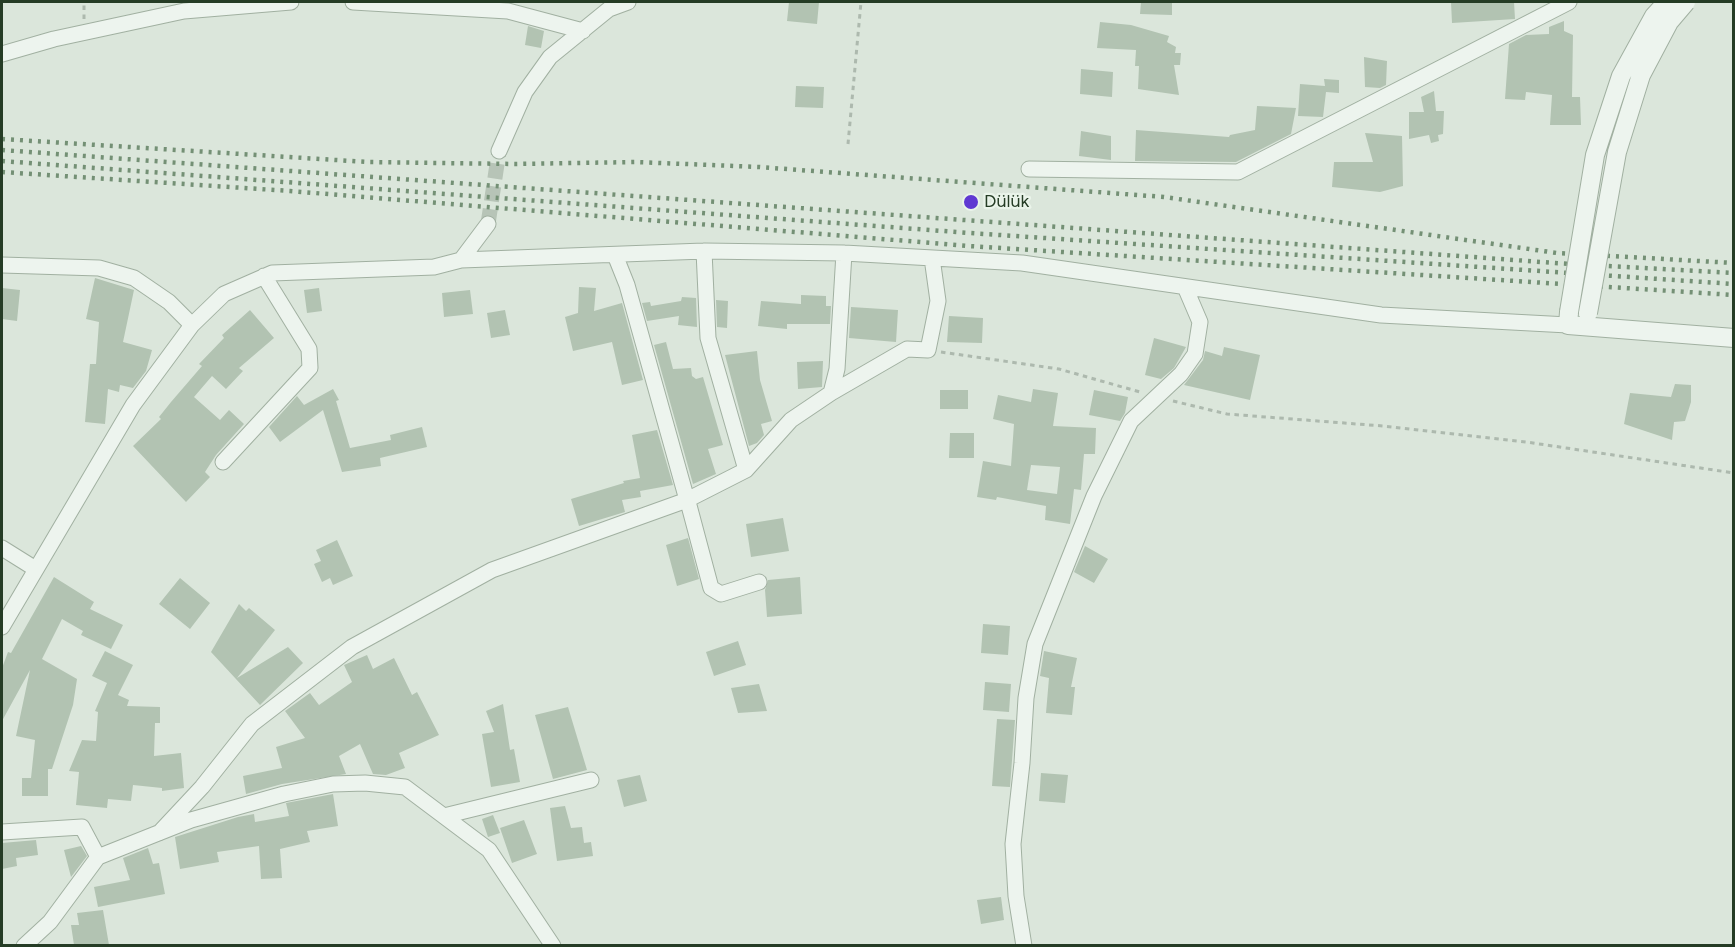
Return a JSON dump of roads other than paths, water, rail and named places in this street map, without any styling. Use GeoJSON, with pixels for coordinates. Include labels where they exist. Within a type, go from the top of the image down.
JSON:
{"type":"FeatureCollection","features":[{"type":"Feature","properties":{"kind":"street"},"geometry":{"type":"LineString","coordinates":[[2,54],[54,39],[184,11],[291,2]]}},
{"type":"Feature","properties":{"kind":"street"},"geometry":{"type":"LineString","coordinates":[[353,2],[508,10],[583,31]]}},
{"type":"Feature","properties":{"kind":"street"},"geometry":{"type":"LineString","coordinates":[[499,151],[525,92],[550,57],[609,9],[628,2]]}},
{"type":"Feature","properties":{"kind":"street"},"geometry":{"type":"LineString","coordinates":[[1029,169],[1238,172],[1569,2]]}},
{"type":"Feature","properties":{"kind":"street"},"geometry":{"type":"LineString","coordinates":[[1568,318],[1595,155],[1621,76],[1654,15],[1667,2]]}},
{"type":"Feature","properties":{"kind":"street"},"geometry":{"type":"LineString","coordinates":[[1588,320],[1617,152],[1641,75],[1669,22],[1686,2]]}},
{"type":"Feature","properties":{"kind":"street"},"geometry":{"type":"LineString","coordinates":[[461,260],[488,224]]}},
{"type":"Feature","properties":{"kind":"street"},"geometry":{"type":"LineString","coordinates":[[2,627],[34,568],[133,405],[192,324],[224,294],[272,273],[434,267],[461,260],[704,250],[844,253],[1022,263],[1381,315],[1568,318],[1734,338]]}},
{"type":"Feature","properties":{"kind":"street"},"geometry":{"type":"LineString","coordinates":[[704,250],[708,338],[746,470]]}},
{"type":"Feature","properties":{"kind":"street"},"geometry":{"type":"LineString","coordinates":[[831,393],[837,369],[844,253]]}},
{"type":"Feature","properties":{"kind":"street"},"geometry":{"type":"LineString","coordinates":[[615,255],[627,285],[711,588],[721,594],[759,582]]}},
{"type":"Feature","properties":{"kind":"street"},"geometry":{"type":"LineString","coordinates":[[159,833],[202,787],[252,724],[352,647],[492,570],[687,499],[746,470],[790,420],[831,393],[907,349],[928,350],[938,301],[932,258]]}},
{"type":"Feature","properties":{"kind":"street"},"geometry":{"type":"LineString","coordinates":[[2,265],[99,268],[134,278],[169,302],[192,324]]}},
{"type":"Feature","properties":{"kind":"street"},"geometry":{"type":"LineString","coordinates":[[223,462],[310,368],[309,349],[264,276]]}},
{"type":"Feature","properties":{"kind":"street"},"geometry":{"type":"LineString","coordinates":[[1024,945],[1016,896],[1013,844],[1026,698],[1035,644],[1106,469],[1131,421],[1182,374],[1195,354],[1200,322],[1185,287]]}},
{"type":"Feature","properties":{"kind":"street"},"geometry":{"type":"LineString","coordinates":[[2,548],[34,568]]}},
{"type":"Feature","properties":{"kind":"street"},"geometry":{"type":"LineString","coordinates":[[444,816],[591,780]]}},
{"type":"Feature","properties":{"kind":"street"},"geometry":{"type":"LineString","coordinates":[[24,945],[50,922],[98,857],[191,820],[284,794],[333,784],[365,783],[405,787],[489,850],[553,945]]}},
{"type":"Feature","properties":{"kind":"street"},"geometry":{"type":"LineString","coordinates":[[2,832],[82,826],[98,857]]}},
{"type":"Feature","properties":{"kind":"tunnel"},"geometry":{"type":"LineString","coordinates":[[488,224],[499,151]]}},
{"type":"Feature","properties":{"kind":"railway"},"geometry":{"type":"LineString","coordinates":[[2,139],[368,162],[515,164],[636,162],[759,167],[1164,197],[1557,253],[1734,263]]}},
{"type":"Feature","properties":{"kind":"railway"},"geometry":{"type":"LineString","coordinates":[[2,150],[1555,263],[1734,273]]}},
{"type":"Feature","properties":{"kind":"railway"},"geometry":{"type":"LineString","coordinates":[[2,161],[970,233],[1734,284]]}},
{"type":"Feature","properties":{"kind":"railway"},"geometry":{"type":"LineString","coordinates":[[2,172],[290,191],[969,246],[1734,295]]}},
{"type":"Feature","properties":{"kind":"place","name":"Dülük"},"geometry":{"type":"Point","coordinates":[971,202]}}]}
